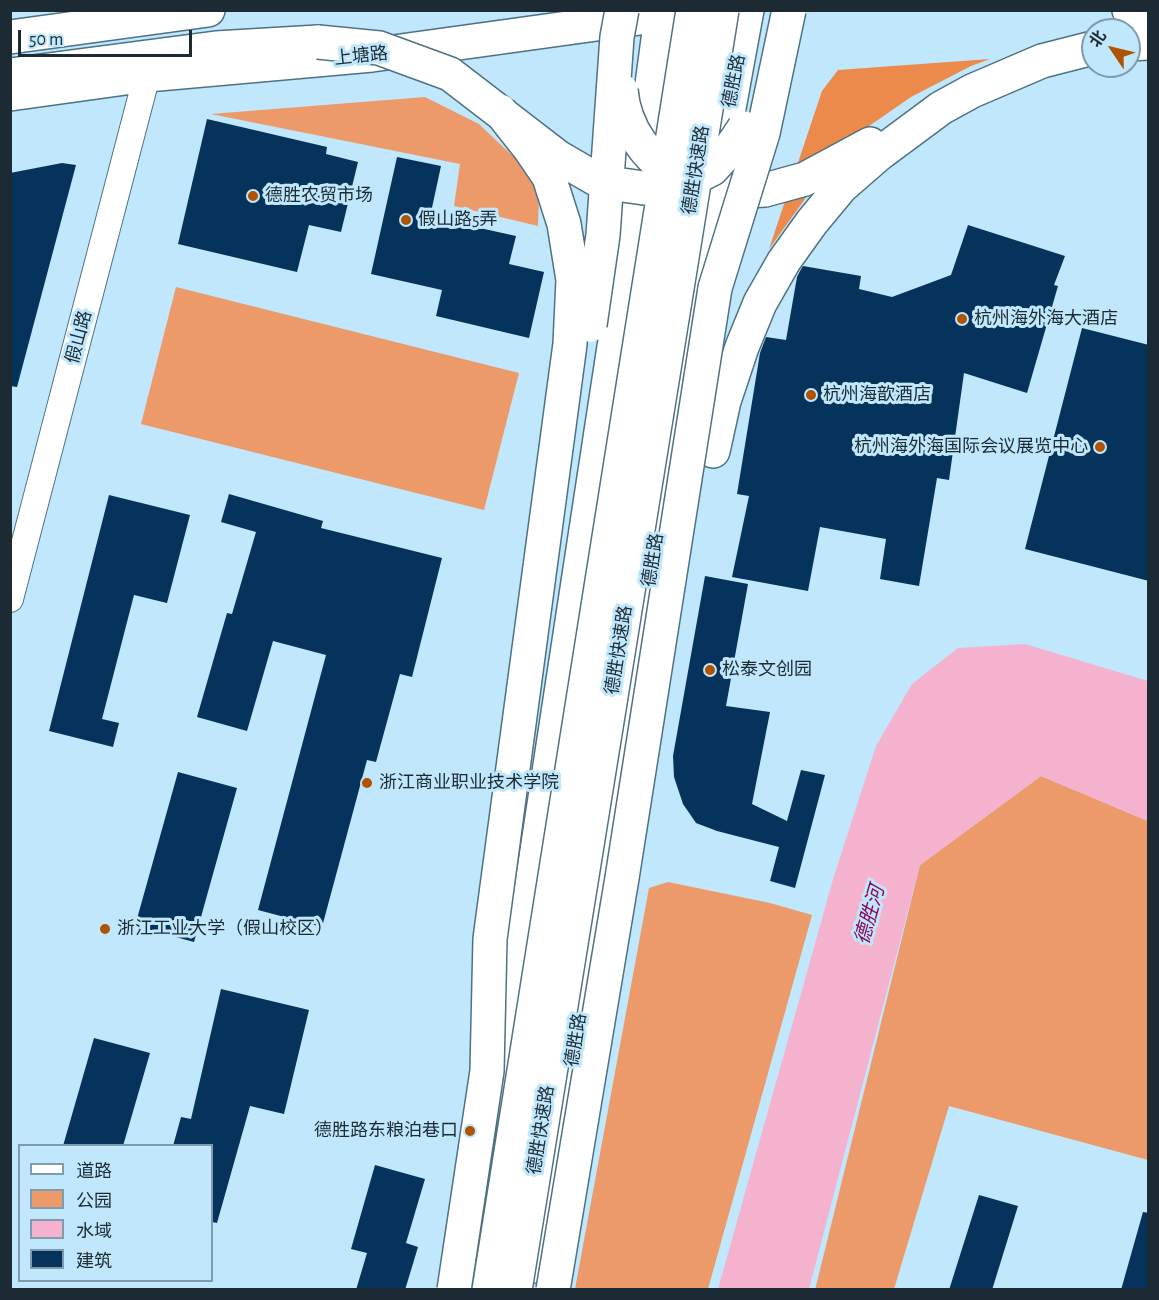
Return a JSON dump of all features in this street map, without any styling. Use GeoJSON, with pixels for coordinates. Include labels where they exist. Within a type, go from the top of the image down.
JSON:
{"type":"FeatureCollection","features":[{"type":"Feature","properties":{"kind":"main road"},"geometry":{"type":"LineString","coordinates":[[10,37],[208,10]]}},
{"type":"Feature","properties":{"kind":"main road","name":"德胜快速路"},"geometry":{"type":"LineString","coordinates":[[489,1290],[693,10]]}},
{"type":"Feature","properties":{"kind":"main road","name":"上塘路"},"geometry":{"type":"LineString","coordinates":[[10,94],[147,75],[372,55],[661,13],[711,10]]}},
{"type":"Feature","properties":{"kind":"main road","name":"德胜快速路"},"geometry":{"type":"LineString","coordinates":[[515,1290],[722,10]]}},
{"type":"Feature","properties":{"kind":"main road","name":"德胜路"},"geometry":{"type":"LineString","coordinates":[[537,1290],[672,441],[747,10]]}},
{"type":"Feature","properties":{"kind":"main road"},"geometry":{"type":"LineString","coordinates":[[553,1290],[624,867],[715,288],[763,133],[789,10]]}},
{"type":"Feature","properties":{"kind":"main road"},"geometry":{"type":"LineString","coordinates":[[1129,10],[1149,12]]}},
{"type":"Feature","properties":{"kind":"main road"},"geometry":{"type":"LineString","coordinates":[[469,1290],[634,215],[661,13]]}},
{"type":"Feature","properties":{"kind":"main road"},"geometry":{"type":"LineString","coordinates":[[619,24],[622,100],[636,137],[650,155],[672,174],[702,188],[729,192],[765,190],[805,179],[972,91],[1042,61],[1081,51]]}},
{"type":"Feature","properties":{"kind":"main road"},"geometry":{"type":"LineString","coordinates":[[454,1290],[487,1071],[560,529],[603,235],[619,24]]}},
{"type":"Feature","properties":{"kind":"main road"},"geometry":{"type":"LineString","coordinates":[[10,75],[216,48],[318,42],[379,48],[450,74],[558,157],[601,182],[628,187],[659,188],[690,180],[712,169],[740,135],[774,77]]}},
{"type":"Feature","properties":{"kind":"main road"},"geometry":{"type":"LineString","coordinates":[[579,1133],[642,884],[713,451],[724,401],[742,347],[760,303],[779,270],[812,222],[841,187],[879,154],[941,108]]}},
{"type":"Feature","properties":{"kind":"main road"},"geometry":{"type":"LineString","coordinates":[[487,1071],[490,939],[570,344],[573,280],[564,224],[549,177],[500,111]]}},
{"type":"Feature","properties":{"kind":"street","name":"假山路"},"geometry":{"type":"LineString","coordinates":[[10,599],[147,75]]}},
{"type":"Feature","properties":{"kind":"green space"},"geometry":{"type":"Polygon","coordinates":[[[425,97],[479,124],[521,164],[539,194],[538,226],[454,206],[460,164],[211,114],[425,97]]]}},
{"type":"Feature","properties":{"kind":"green space"},"geometry":{"type":"Polygon","coordinates":[[[176,287],[519,373],[484,510],[141,424],[176,287]]]}},
{"type":"Feature","properties":{"kind":"green space"},"geometry":{"type":"Polygon","coordinates":[[[1041,776],[1148,821],[1148,1160],[949,1106],[894,1289],[815,1290],[920,865],[1041,776]]]}},
{"type":"Feature","properties":{"kind":"green space"},"geometry":{"type":"Polygon","coordinates":[[[668,882],[770,903],[812,915],[708,1289],[575,1289],[649,888],[668,882]]]}},
{"type":"Feature","properties":{"kind":"shaded area"},"geometry":{"type":"Polygon","coordinates":[[[990,59],[971,66],[911,97],[859,133],[810,192],[769,249],[822,91],[838,70],[990,59]]]}},
{"type":"Feature","properties":{"kind":"water","name":"德胜河"},"geometry":{"type":"Polygon","coordinates":[[[1025,644],[1148,681],[1148,821],[1041,776],[920,865],[809,1289],[718,1289],[834,876],[876,746],[912,684],[958,648],[1025,644]]]}},
{"type":"Feature","properties":{"kind":"building","name":"德胜农贸市场"},"geometry":{"type":"Polygon","coordinates":[[[207,119],[327,147],[326,154],[358,162],[341,232],[309,225],[297,272],[178,244],[207,119]]]}},
{"type":"Feature","properties":{"kind":"building"},"geometry":{"type":"Polygon","coordinates":[[[397,157],[441,166],[430,217],[516,236],[509,264],[544,272],[529,338],[436,316],[442,290],[371,274],[397,157]]]}},
{"type":"Feature","properties":{"kind":"building"},"geometry":{"type":"Polygon","coordinates":[[[62,163],[76,165],[17,387],[10,386],[10,173],[62,163]]]}},
{"type":"Feature","properties":{"kind":"building"},"geometry":{"type":"Polygon","coordinates":[[[968,225],[1065,256],[1054,285],[1058,286],[1027,393],[964,373],[949,480],[937,478],[919,586],[880,579],[886,539],[820,527],[808,591],[732,577],[749,496],[737,494],[760,353],[766,337],[786,340],[797,277],[803,266],[861,276],[859,289],[892,297],[951,275],[968,225]]]}},
{"type":"Feature","properties":{"kind":"building","name":"杭州海外海国际会议展览中心"},"geometry":{"type":"Polygon","coordinates":[[[1082,328],[1149,345],[1149,581],[1025,549],[1082,328]]]}},
{"type":"Feature","properties":{"kind":"building"},"geometry":{"type":"Polygon","coordinates":[[[229,494],[323,521],[321,528],[442,558],[412,677],[400,674],[376,762],[367,760],[322,927],[258,910],[326,655],[273,641],[247,731],[197,717],[227,613],[232,614],[256,532],[221,522],[229,494]]]}},
{"type":"Feature","properties":{"kind":"building"},"geometry":{"type":"Polygon","coordinates":[[[109,495],[190,515],[167,603],[134,595],[102,719],[119,723],[113,747],[49,731],[109,495]]]}},
{"type":"Feature","properties":{"kind":"building","name":"松泰文创园"},"geometry":{"type":"Polygon","coordinates":[[[705,576],[748,584],[726,706],[770,712],[752,804],[787,821],[801,770],[825,775],[795,888],[770,881],[779,847],[717,831],[696,823],[683,804],[674,777],[673,756],[705,576]]]}},
{"type":"Feature","properties":{"kind":"building"},"geometry":{"type":"Polygon","coordinates":[[[178,772],[237,788],[194,942],[135,926],[178,772]]]}},
{"type":"Feature","properties":{"kind":"building"},"geometry":{"type":"Polygon","coordinates":[[[221,989],[309,1010],[284,1114],[250,1106],[217,1223],[213,1222],[213,1144],[174,1144],[181,1117],[191,1119],[221,989]]]}},
{"type":"Feature","properties":{"kind":"building"},"geometry":{"type":"Polygon","coordinates":[[[94,1038],[150,1053],[124,1144],[64,1144],[94,1038]]]}},
{"type":"Feature","properties":{"kind":"building"},"geometry":{"type":"Polygon","coordinates":[[[375,1165],[425,1179],[406,1243],[418,1247],[405,1290],[356,1290],[367,1253],[351,1249],[375,1165]]]}},
{"type":"Feature","properties":{"kind":"building"},"geometry":{"type":"Polygon","coordinates":[[[979,1195],[1018,1206],[992,1290],[949,1290],[979,1195]]]}},
{"type":"Feature","properties":{"kind":"building"},"geometry":{"type":"Polygon","coordinates":[[[1143,1212],[1149,1213],[1149,1290],[1121,1290],[1143,1212]]]}},
{"type":"Feature","properties":{"kind":"place","name":"德胜农贸市场"},"geometry":{"type":"Point","coordinates":[253,196]}},
{"type":"Feature","properties":{"kind":"place","name":"假山路5弄"},"geometry":{"type":"Point","coordinates":[406,220]}},
{"type":"Feature","properties":{"kind":"place","name":"杭州海外海大酒店"},"geometry":{"type":"Point","coordinates":[962,319]}},
{"type":"Feature","properties":{"kind":"place","name":"杭州海歆酒店"},"geometry":{"type":"Point","coordinates":[811,395]}},
{"type":"Feature","properties":{"kind":"place","name":"杭州海外海国际会议展览中心"},"geometry":{"type":"Point","coordinates":[1100,447]}},
{"type":"Feature","properties":{"kind":"place","name":"松泰文创园"},"geometry":{"type":"Point","coordinates":[710,670]}},
{"type":"Feature","properties":{"kind":"place","name":"浙江商业职业技术学院"},"geometry":{"type":"Point","coordinates":[367,783]}},
{"type":"Feature","properties":{"kind":"place","name":"浙江工业大学（假山校区）"},"geometry":{"type":"Point","coordinates":[105,929]}},
{"type":"Feature","properties":{"kind":"place","name":"德胜路东粮泊巷口"},"geometry":{"type":"Point","coordinates":[470,1131]}}]}
